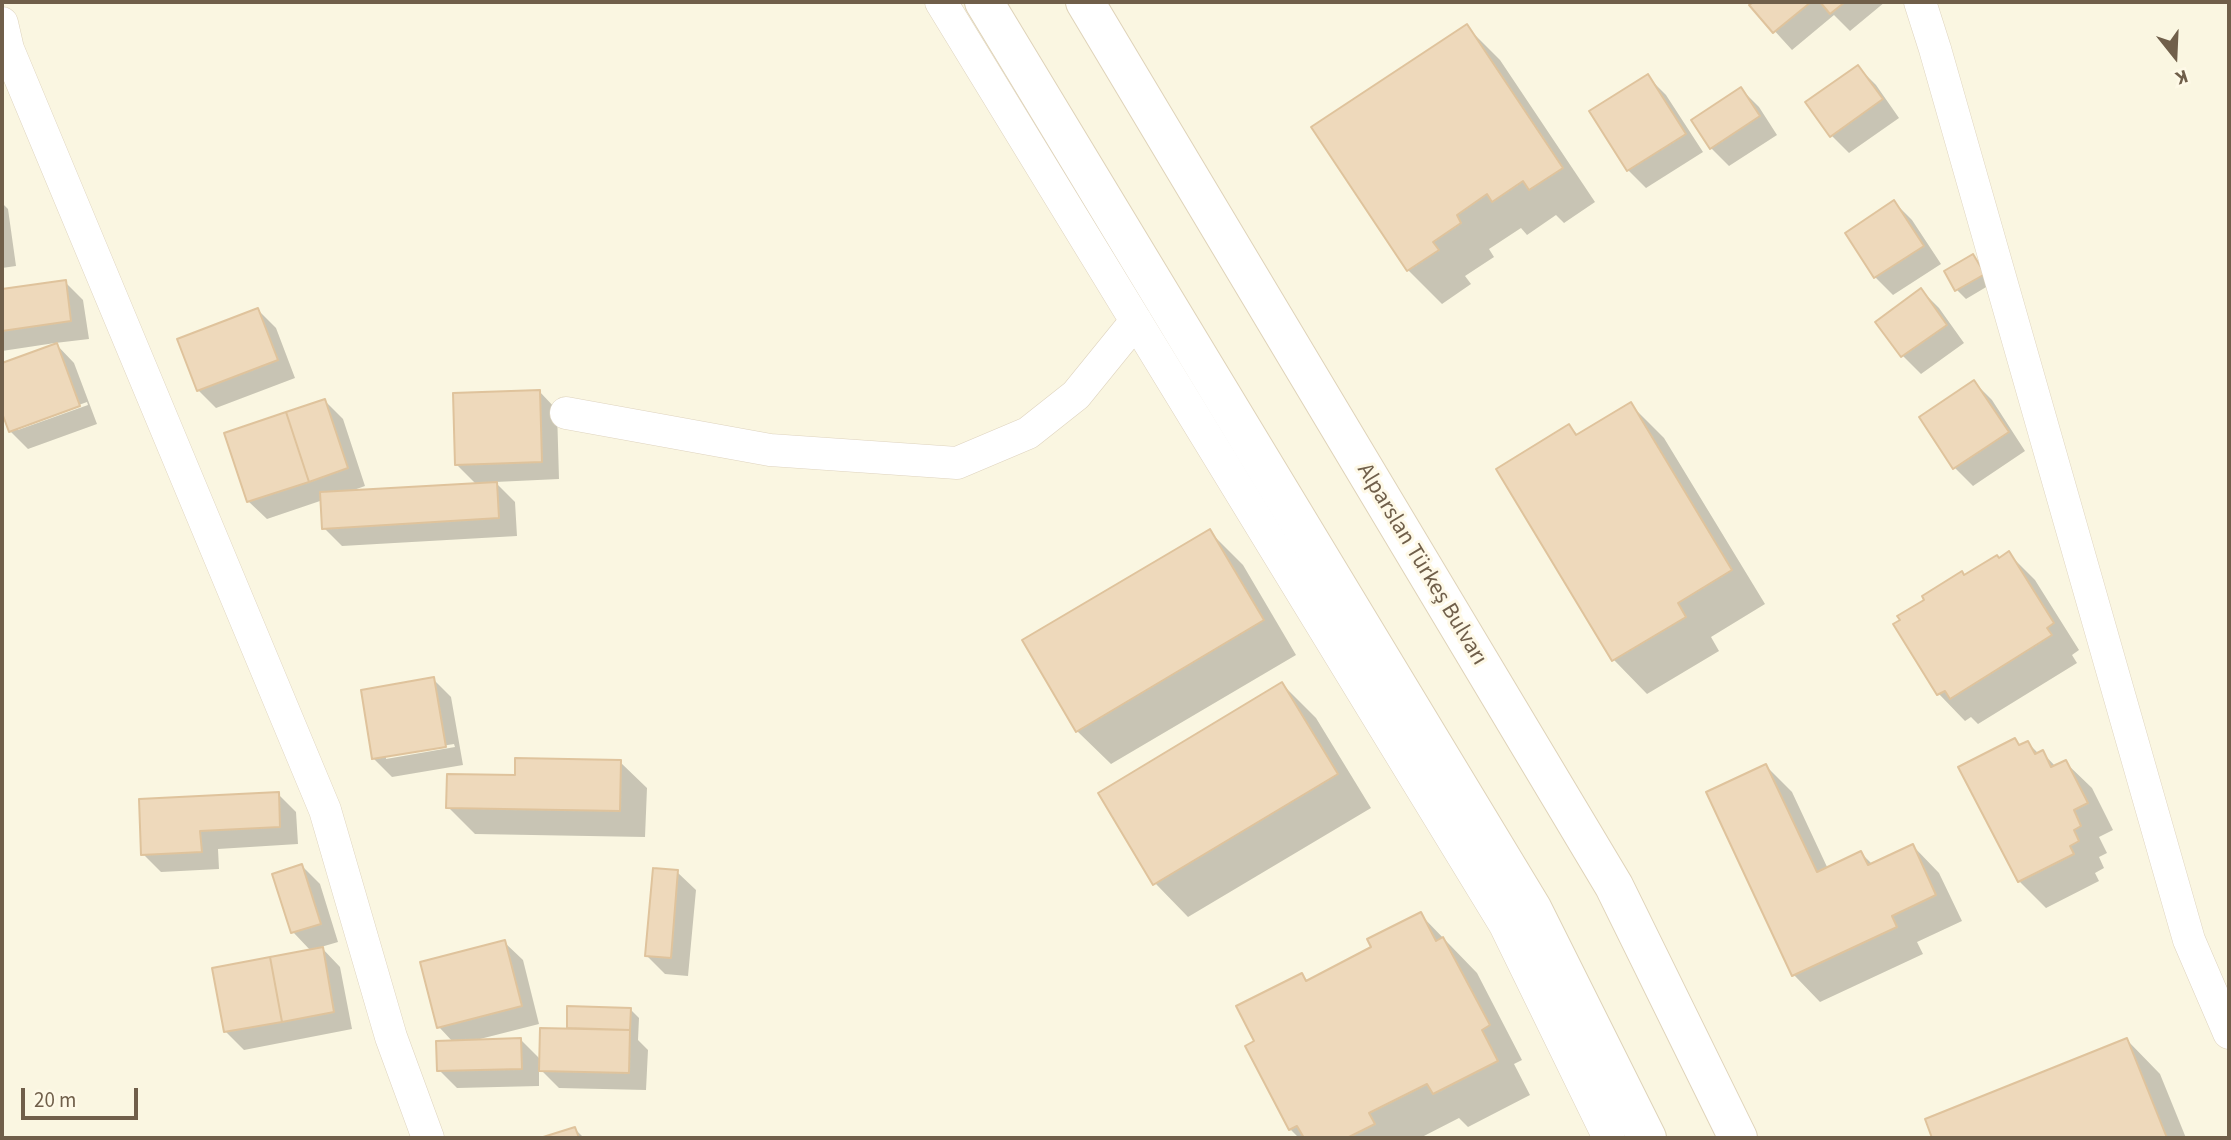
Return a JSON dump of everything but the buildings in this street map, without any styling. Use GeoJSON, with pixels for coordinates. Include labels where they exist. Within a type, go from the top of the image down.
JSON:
{"type":"FeatureCollection","features":[{"type":"Feature","properties":{"kind":"main road"},"geometry":{"type":"LineString","coordinates":[[985,2],[1532,908],[1647,1138]]}},
{"type":"Feature","properties":{"kind":"main road","name":"Alparslan Türkeş Bulvarı"},"geometry":{"type":"LineString","coordinates":[[1085,2],[1614,886],[1738,1138]]}},
{"type":"Feature","properties":{"kind":"street"},"geometry":{"type":"LineString","coordinates":[[941,2],[1505,925],[1605,1137]]}},
{"type":"Feature","properties":{"kind":"street"},"geometry":{"type":"LineString","coordinates":[[1920,2],[2189,940],[2229,1033]]}},
{"type":"Feature","properties":{"kind":"street"},"geometry":{"type":"LineString","coordinates":[[2,23],[8,49],[325,810],[391,1037],[428,1138]]}},
{"type":"Feature","properties":{"kind":"street"},"geometry":{"type":"LineString","coordinates":[[566,413],[770,450],[957,463],[1028,433],[1076,395],[1136,321]]}}]}
